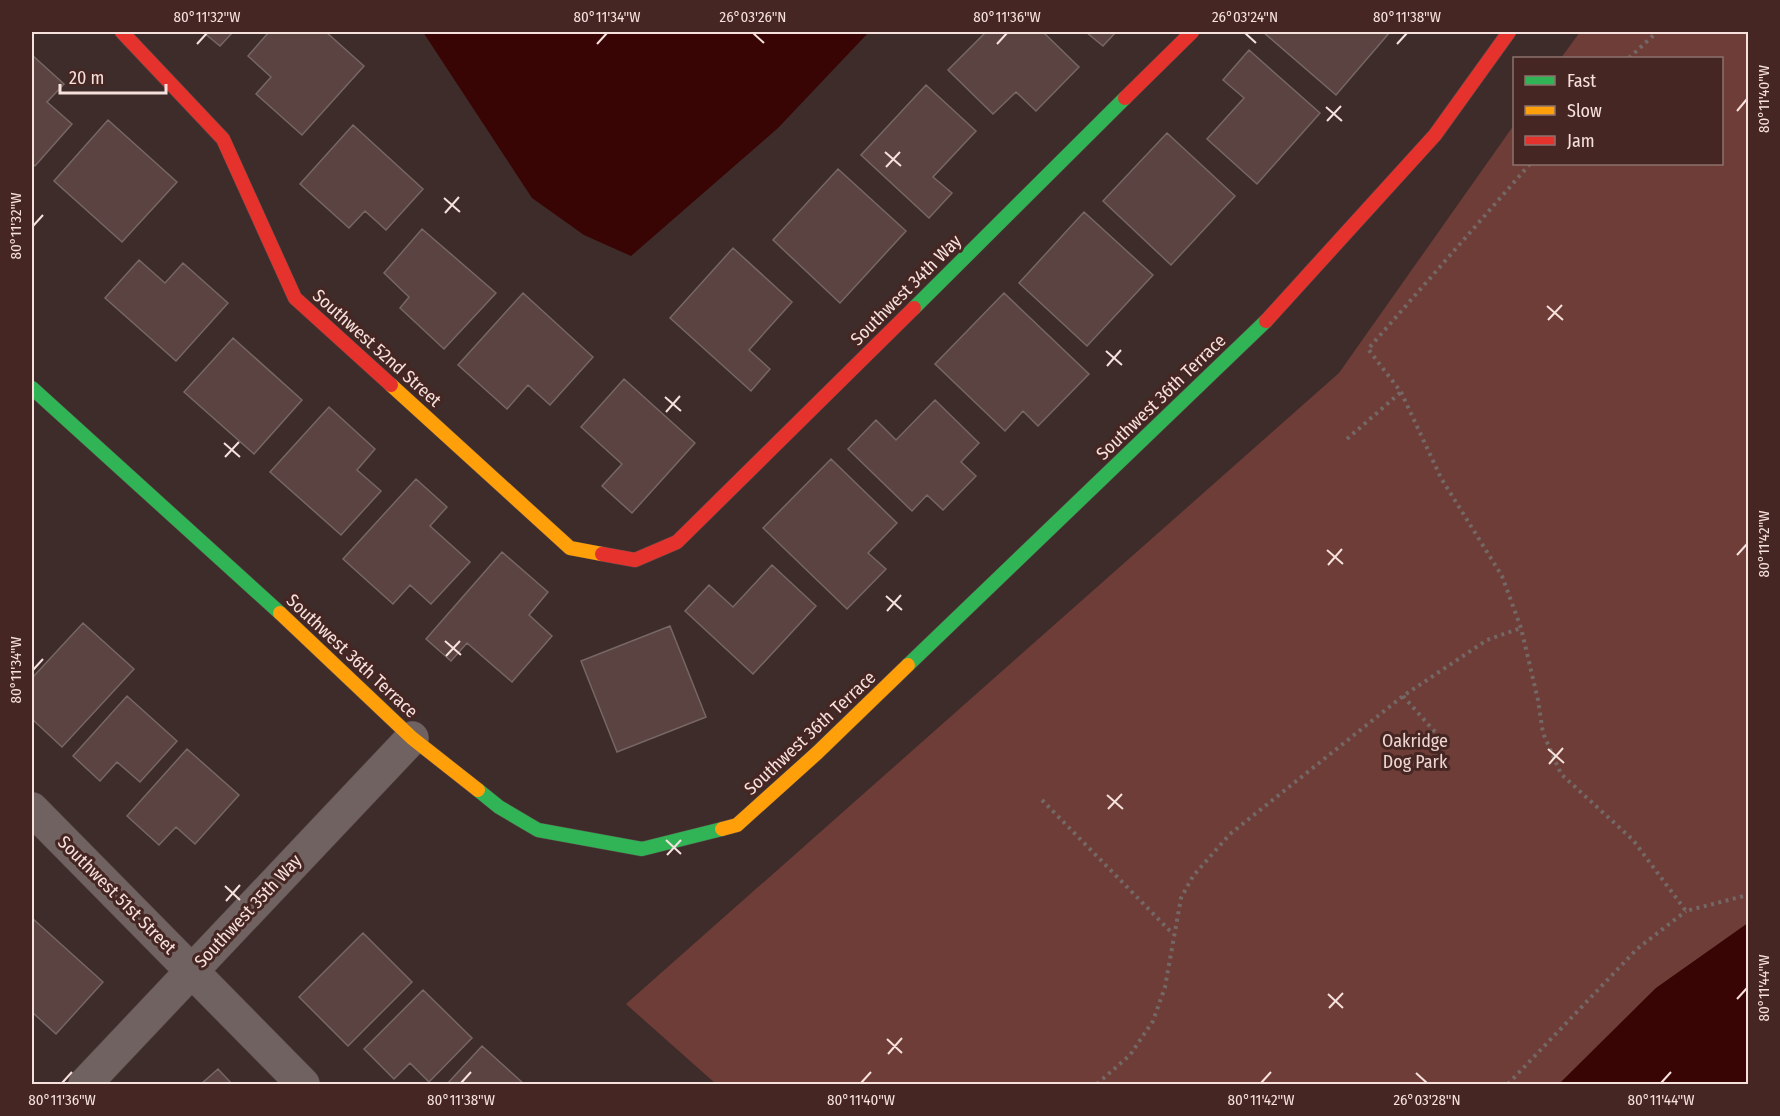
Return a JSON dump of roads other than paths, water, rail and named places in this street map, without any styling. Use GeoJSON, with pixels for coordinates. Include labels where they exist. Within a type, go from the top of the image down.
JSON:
{"type":"FeatureCollection","features":[{"type":"Feature","properties":{"kind":"street","name":"Southwest 52nd Street"},"geometry":{"type":"LineString","coordinates":[[122,32],[223,139],[295,298],[570,548],[635,560]]}},
{"type":"Feature","properties":{"kind":"street","name":"Southwest 34th Way"},"geometry":{"type":"LineString","coordinates":[[635,560],[677,542],[1191,32]]}},
{"type":"Feature","properties":{"kind":"street","name":"Southwest 36th Terrace"},"geometry":{"type":"LineString","coordinates":[[32,388],[314,643],[412,738],[499,807],[538,831],[642,849],[736,825],[817,753],[1275,314],[1435,135],[1509,32]]}},
{"type":"Feature","properties":{"kind":"street","name":"Southwest 35th Way"},"geometry":{"type":"LineString","coordinates":[[85,1084],[412,738]]}},
{"type":"Feature","properties":{"kind":"street","name":"Southwest 51st Street"},"geometry":{"type":"LineString","coordinates":[[32,809],[303,1084]]}},
{"type":"Feature","properties":{"kind":"park label","name":"Oakridge Dog Park"},"geometry":{"type":"Point","coordinates":[1415,751]}}]}
